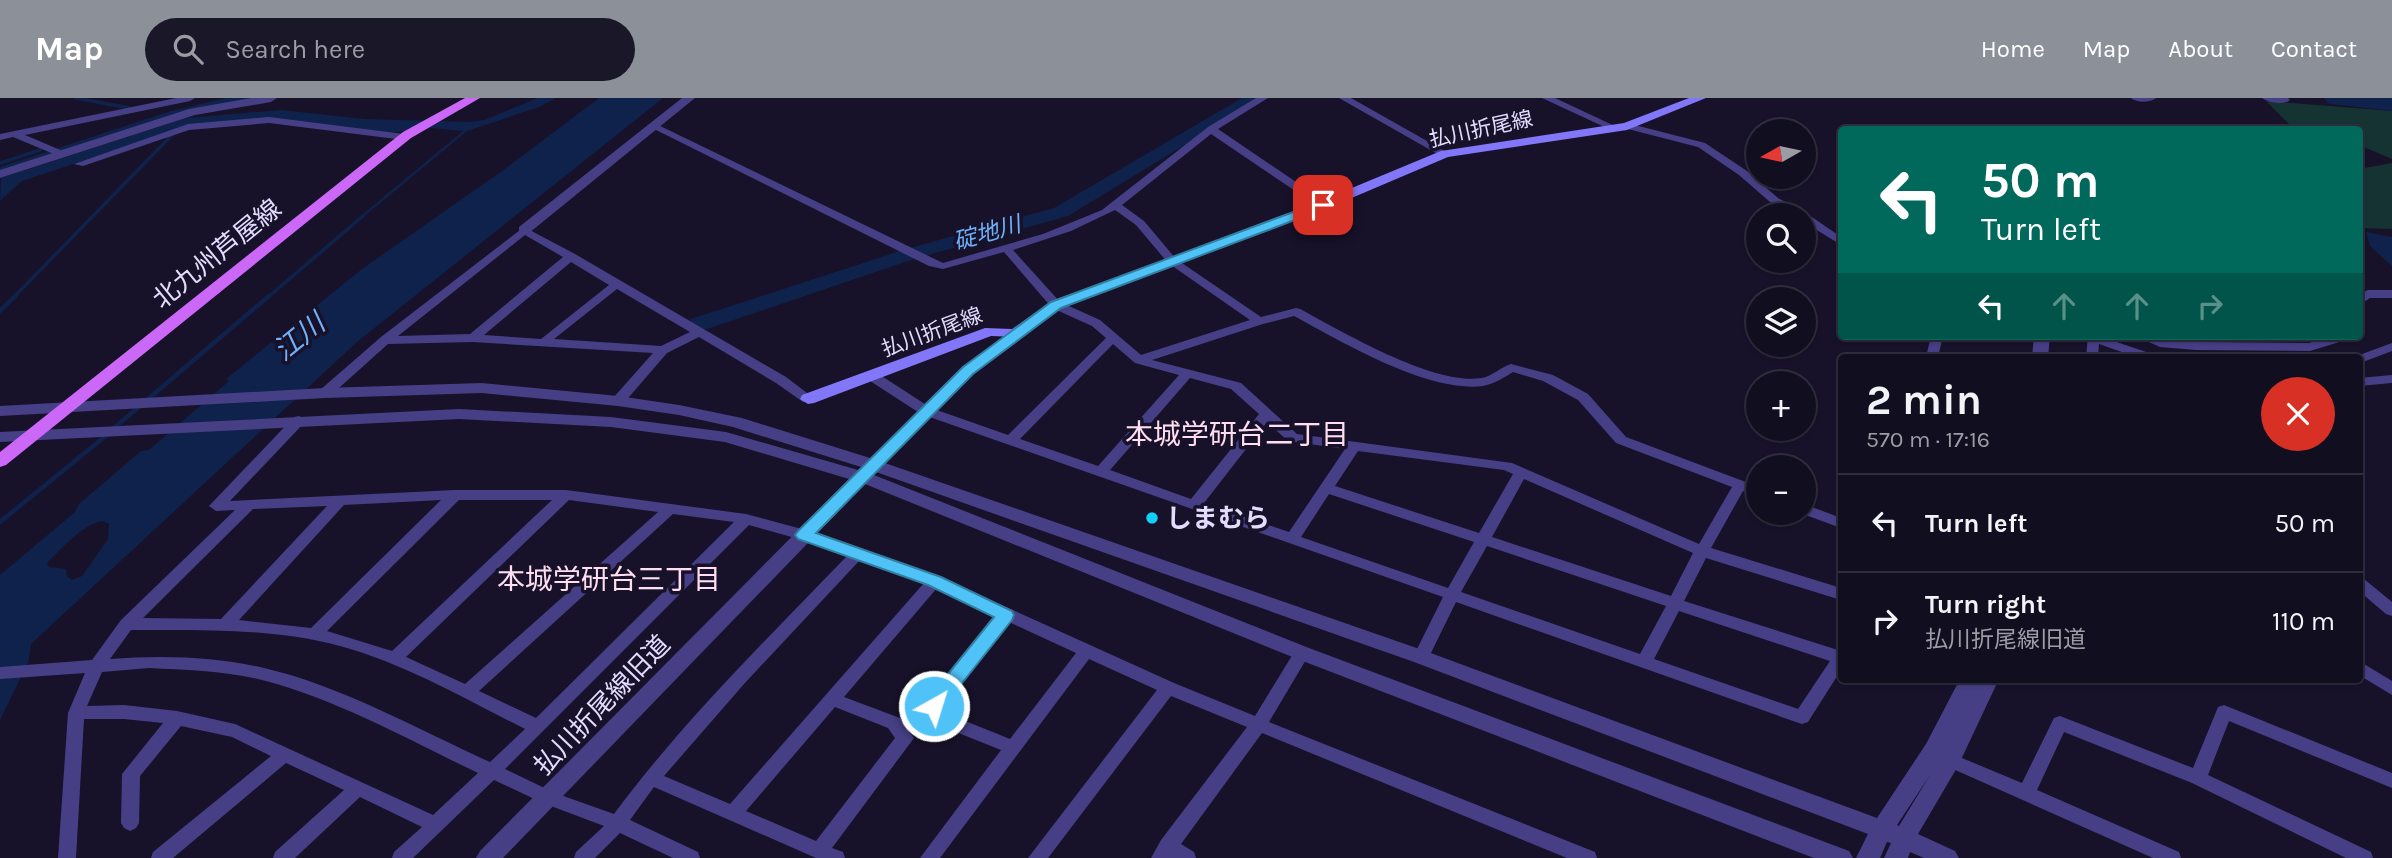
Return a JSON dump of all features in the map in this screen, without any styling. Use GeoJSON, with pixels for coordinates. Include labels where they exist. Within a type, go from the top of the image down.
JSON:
{"type":"FeatureCollection","features":[{"type":"Feature","properties":{"kind":"main road","name":"北九州芦屋線"},"geometry":{"type":"LineString","coordinates":[[4,439],[401,136],[462,98]]}},
{"type":"Feature","properties":{"kind":"main road","name":"北九州芦屋線"},"geometry":{"type":"LineString","coordinates":[[426,119],[474,98]]}},
{"type":"Feature","properties":{"kind":"main road","name":"払川折尾線"},"geometry":{"type":"LineString","coordinates":[[808,399],[990,331],[1015,334],[1056,305],[1323,205],[1445,154],[1621,127],[1700,98]]}},
{"type":"Feature","properties":{"kind":"main road","name":"北九州芦屋線"},"geometry":{"type":"LineString","coordinates":[[0,461],[401,136]]}},
{"type":"Feature","properties":{"kind":"street"},"geometry":{"type":"LineString","coordinates":[[0,137],[190,98]]}},
{"type":"Feature","properties":{"kind":"street"},"geometry":{"type":"LineString","coordinates":[[0,174],[192,112],[271,98]]}},
{"type":"Feature","properties":{"kind":"street"},"geometry":{"type":"LineString","coordinates":[[319,393],[689,98]]}},
{"type":"Feature","properties":{"kind":"street"},"geometry":{"type":"LineString","coordinates":[[653,126],[933,264],[943,265],[1006,248],[1090,220],[1116,206],[1211,129],[1264,98]]}},
{"type":"Feature","properties":{"kind":"street"},"geometry":{"type":"LineString","coordinates":[[1344,98],[1445,154]]}},
{"type":"Feature","properties":{"kind":"street"},"geometry":{"type":"LineString","coordinates":[[1547,98],[1621,127],[1702,145],[1743,173],[1779,203]]}},
{"type":"Feature","properties":{"kind":"street"},"geometry":{"type":"LineString","coordinates":[[2136,98],[2151,98]]}},
{"type":"Feature","properties":{"kind":"street"},"geometry":{"type":"LineString","coordinates":[[2267,98],[2285,100]]}},
{"type":"Feature","properties":{"kind":"street"},"geometry":{"type":"LineString","coordinates":[[79,164],[188,127],[269,120],[401,136]]}},
{"type":"Feature","properties":{"kind":"street"},"geometry":{"type":"LineString","coordinates":[[0,128],[61,154]]}},
{"type":"Feature","properties":{"kind":"street"},"geometry":{"type":"LineString","coordinates":[[1211,129],[1323,205]]}},
{"type":"Feature","properties":{"kind":"street"},"geometry":{"type":"LineString","coordinates":[[1116,206],[1140,223],[1172,261],[1259,321]]}},
{"type":"Feature","properties":{"kind":"street"},"geometry":{"type":"LineString","coordinates":[[1816,225],[1838,240]]}},
{"type":"Feature","properties":{"kind":"street"},"geometry":{"type":"LineString","coordinates":[[524,230],[696,333],[781,380],[808,399]]}},
{"type":"Feature","properties":{"kind":"street"},"geometry":{"type":"LineString","coordinates":[[1006,248],[1056,305],[1096,323],[1139,360],[1236,386],[1293,438],[1507,466],[1702,551],[1838,593]]}},
{"type":"Feature","properties":{"kind":"street"},"geometry":{"type":"LineString","coordinates":[[473,338],[571,256]]}},
{"type":"Feature","properties":{"kind":"street"},"geometry":{"type":"LineString","coordinates":[[546,340],[617,284]]}},
{"type":"Feature","properties":{"kind":"street"},"geometry":{"type":"LineString","coordinates":[[2363,296],[2392,294]]}},
{"type":"Feature","properties":{"kind":"street"},"geometry":{"type":"LineString","coordinates":[[1139,360],[1259,321],[1296,312],[1376,354],[1452,381],[1483,382],[1511,368],[1548,378],[1583,397],[1621,440],[1746,487]]}},
{"type":"Feature","properties":{"kind":"street"},"geometry":{"type":"LineString","coordinates":[[618,401],[663,350],[696,333]]}},
{"type":"Feature","properties":{"kind":"street","name":"払川折尾線旧道"},"geometry":{"type":"LineString","coordinates":[[0,673],[149,662],[205,665],[264,674],[324,693],[549,798],[926,411],[968,370],[1015,334]]}},
{"type":"Feature","properties":{"kind":"street"},"geometry":{"type":"LineString","coordinates":[[385,340],[546,340],[663,350]]}},
{"type":"Feature","properties":{"kind":"street"},"geometry":{"type":"LineString","coordinates":[[1010,441],[1108,342],[1115,340]]}},
{"type":"Feature","properties":{"kind":"street"},"geometry":{"type":"LineString","coordinates":[[2099,340],[2139,354]]}},
{"type":"Feature","properties":{"kind":"street"},"geometry":{"type":"LineString","coordinates":[[2152,340],[2196,346],[2310,347],[2332,340]]}},
{"type":"Feature","properties":{"kind":"street"},"geometry":{"type":"LineString","coordinates":[[2363,358],[2392,347]]}},
{"type":"Feature","properties":{"kind":"street"},"geometry":{"type":"LineString","coordinates":[[2363,363],[2388,379]]}},
{"type":"Feature","properties":{"kind":"street"},"geometry":{"type":"LineString","coordinates":[[1101,472],[1187,373]]}},
{"type":"Feature","properties":{"kind":"street"},"geometry":{"type":"LineString","coordinates":[[872,376],[926,411],[1802,717],[1838,663]]}},
{"type":"Feature","properties":{"kind":"street"},"geometry":{"type":"LineString","coordinates":[[2363,382],[2388,379]]}},
{"type":"Feature","properties":{"kind":"street"},"geometry":{"type":"LineString","coordinates":[[0,411],[319,393],[482,388],[618,401],[736,422],[868,471],[1421,657],[1881,831],[1900,848],[1947,858]]}},
{"type":"Feature","properties":{"kind":"street"},"geometry":{"type":"LineString","coordinates":[[4,439],[66,432],[459,414],[611,422],[726,437],[868,471],[1302,653],[1840,858]]}},
{"type":"Feature","properties":{"kind":"street"},"geometry":{"type":"LineString","coordinates":[[1194,505],[1265,415]]}},
{"type":"Feature","properties":{"kind":"street"},"geometry":{"type":"LineString","coordinates":[[291,421],[216,506],[455,495],[566,495],[746,519],[804,535],[934,581],[1168,688],[1588,858]]}},
{"type":"Feature","properties":{"kind":"street"},"geometry":{"type":"LineString","coordinates":[[1293,538],[1329,489],[1355,446]]}},
{"type":"Feature","properties":{"kind":"street"},"geometry":{"type":"LineString","coordinates":[[1421,657],[1452,595],[1521,472]]}},
{"type":"Feature","properties":{"kind":"street"},"geometry":{"type":"LineString","coordinates":[[1644,661],[1740,485]]}},
{"type":"Feature","properties":{"kind":"street"},"geometry":{"type":"LineString","coordinates":[[1329,489],[1838,657]]}},
{"type":"Feature","properties":{"kind":"street"},"geometry":{"type":"LineString","coordinates":[[314,634],[455,495]]}},
{"type":"Feature","properties":{"kind":"street"},"geometry":{"type":"LineString","coordinates":[[394,659],[566,495]]}},
{"type":"Feature","properties":{"kind":"street"},"geometry":{"type":"LineString","coordinates":[[226,624],[340,500]]}},
{"type":"Feature","properties":{"kind":"street"},"geometry":{"type":"LineString","coordinates":[[67,858],[76,713],[97,665],[127,624],[249,505]]}},
{"type":"Feature","properties":{"kind":"street"},"geometry":{"type":"LineString","coordinates":[[465,693],[671,508]]}},
{"type":"Feature","properties":{"kind":"street"},"geometry":{"type":"LineString","coordinates":[[1816,514],[1838,522]]}},
{"type":"Feature","properties":{"kind":"street"},"geometry":{"type":"LineString","coordinates":[[401,858],[538,727],[746,519]]}},
{"type":"Feature","properties":{"kind":"street"},"geometry":{"type":"LineString","coordinates":[[583,858],[618,823],[651,778],[738,680],[858,553]]}},
{"type":"Feature","properties":{"kind":"street"},"geometry":{"type":"LineString","coordinates":[[733,813],[934,581]]}},
{"type":"Feature","properties":{"kind":"street"},"geometry":{"type":"LineString","coordinates":[[2363,586],[2392,610]]}},
{"type":"Feature","properties":{"kind":"street"},"geometry":{"type":"LineString","coordinates":[[1006,615],[934,706],[942,719],[1012,747]]}},
{"type":"Feature","properties":{"kind":"street"},"geometry":{"type":"LineString","coordinates":[[127,624],[226,624],[314,634],[394,659],[538,727]]}},
{"type":"Feature","properties":{"kind":"street"},"geometry":{"type":"LineString","coordinates":[[929,858],[1087,650]]}},
{"type":"Feature","properties":{"kind":"street"},"geometry":{"type":"LineString","coordinates":[[1186,858],[1164,852],[1259,724],[1302,653]]}},
{"type":"Feature","properties":{"kind":"street"},"geometry":{"type":"LineString","coordinates":[[2363,670],[2392,690]]}},
{"type":"Feature","properties":{"kind":"street"},"geometry":{"type":"LineString","coordinates":[[1868,858],[1881,831],[1934,750],[1968,683]]}},
{"type":"Feature","properties":{"kind":"street"},"geometry":{"type":"LineString","coordinates":[[1900,848],[1950,760],[1987,683]]}},
{"type":"Feature","properties":{"kind":"street"},"geometry":{"type":"LineString","coordinates":[[1037,858],[1168,688]]}},
{"type":"Feature","properties":{"kind":"street"},"geometry":{"type":"LineString","coordinates":[[651,778],[828,854],[905,738],[894,723],[832,699]]}},
{"type":"Feature","properties":{"kind":"street"},"geometry":{"type":"LineString","coordinates":[[76,713],[124,712],[177,718],[235,731],[436,825]]}},
{"type":"Feature","properties":{"kind":"street"},"geometry":{"type":"LineString","coordinates":[[2198,778],[2224,712],[2392,781]]}},
{"type":"Feature","properties":{"kind":"street"},"geometry":{"type":"LineString","coordinates":[[130,823],[131,774],[177,718]]}},
{"type":"Feature","properties":{"kind":"street"},"geometry":{"type":"LineString","coordinates":[[2026,793],[2060,723],[2198,778],[2364,858]]}},
{"type":"Feature","properties":{"kind":"street"},"geometry":{"type":"LineString","coordinates":[[160,858],[285,754]]}},
{"type":"Feature","properties":{"kind":"street"},"geometry":{"type":"LineString","coordinates":[[1950,760],[2172,858]]}},
{"type":"Feature","properties":{"kind":"street"},"geometry":{"type":"LineString","coordinates":[[282,858],[358,788]]}},
{"type":"Feature","properties":{"kind":"street"},"geometry":{"type":"LineString","coordinates":[[488,858],[549,798],[618,823],[691,858]]}},
{"type":"Feature","properties":{"kind":"green space"},"geometry":{"type":"Polygon","coordinates":[[[2266,101],[2392,111],[2392,159],[2363,147],[2363,126],[2291,126],[2266,101]]]}},
{"type":"Feature","properties":{"kind":"green space"},"geometry":{"type":"Polygon","coordinates":[[[2392,163],[2392,229],[2363,228],[2363,168],[2392,163]]]}},
{"type":"Feature","properties":{"kind":"water"},"geometry":{"type":"Polygon","coordinates":[[[226,98],[254,98],[235,101],[0,172],[0,167],[171,111],[226,98]]]}},
{"type":"Feature","properties":{"kind":"water"},"geometry":{"type":"Polygon","coordinates":[[[538,98],[556,98],[539,107],[467,131],[361,219],[357,219],[463,131],[431,128],[388,133],[271,119],[188,126],[22,181],[0,201],[1,178],[186,118],[281,110],[364,119],[469,122],[484,120],[538,98]]]}},
{"type":"Feature","properties":{"kind":"water","name":"江川"},"geometry":{"type":"Polygon","coordinates":[[[599,98],[663,98],[357,342],[31,644],[28,663],[0,720],[0,575],[75,512],[79,504],[141,451],[149,450],[229,381],[226,379],[362,269],[502,171],[599,98]],[[102,521],[94,523],[79,532],[47,563],[49,567],[66,569],[67,576],[72,580],[82,576],[108,539],[109,524],[102,521]]]}},
{"type":"Feature","properties":{"kind":"water"},"geometry":{"type":"Polygon","coordinates":[[[2324,98],[2392,98],[2392,111],[2306,101],[2328,103],[2324,98]]]}},
{"type":"Feature","properties":{"kind":"water"},"geometry":{"type":"Polygon","coordinates":[[[2366,232],[2392,237],[2392,266],[2370,246],[2366,232]]]}},
{"type":"Feature","properties":{"kind":"waterway"},"geometry":{"type":"LineString","coordinates":[[76,98],[130,108]]}},
{"type":"Feature","properties":{"kind":"waterway","name":"碇地川"},"geometry":{"type":"LineString","coordinates":[[699,324],[910,254],[1061,212],[1254,98]]}},
{"type":"Feature","properties":{"kind":"waterway"},"geometry":{"type":"LineString","coordinates":[[13,298],[173,134]]}},
{"type":"Feature","properties":{"kind":"waterway"},"geometry":{"type":"LineString","coordinates":[[0,163],[40,150]]}},
{"type":"Feature","properties":{"kind":"waterway"},"geometry":{"type":"LineString","coordinates":[[267,298],[363,216]]}},
{"type":"Feature","properties":{"kind":"waterway"},"geometry":{"type":"LineString","coordinates":[[114,428],[269,296]]}},
{"type":"Feature","properties":{"kind":"waterway"},"geometry":{"type":"LineString","coordinates":[[0,311],[13,298]]}},
{"type":"Feature","properties":{"kind":"waterway"},"geometry":{"type":"LineString","coordinates":[[0,522],[108,434]]}},
{"type":"Feature","properties":{"kind":"place","name":"しまむら"},"geometry":{"type":"Point","coordinates":[1152,518]}},
{"type":"Feature","properties":{"kind":"district","name":"本城学研台二丁目"},"geometry":{"type":"Point","coordinates":[1237,434]}},
{"type":"Feature","properties":{"kind":"district","name":"本城学研台三丁目"},"geometry":{"type":"Point","coordinates":[609,579]}},
{"type":"Feature","properties":{"kind":"route"},"geometry":{"type":"LineString","coordinates":[[934,706],[1006,615],[934,581],[804,535],[968,370],[1056,305],[1323,205]]}}]}
